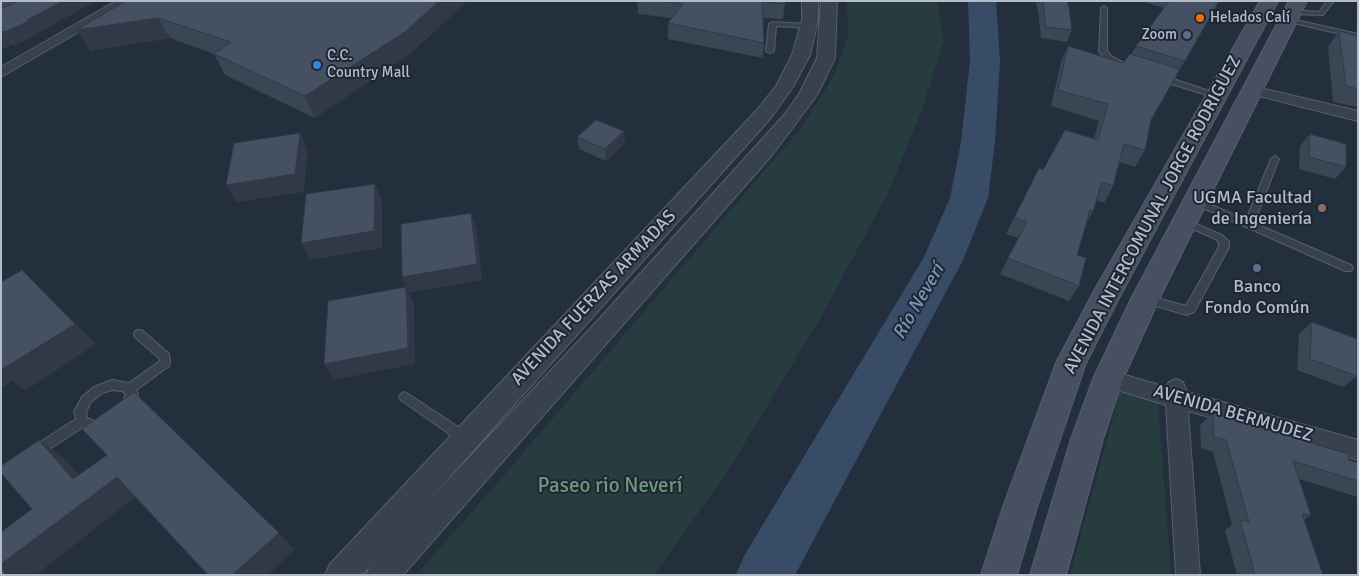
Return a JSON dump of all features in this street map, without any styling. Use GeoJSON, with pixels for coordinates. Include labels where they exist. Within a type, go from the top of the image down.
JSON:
{"type":"FeatureCollection","features":[{"type":"Feature","properties":{"kind":"main road","name":"AVENIDA INTERCOMUNAL JORGE RODRIGUEZ"},"geometry":{"type":"LineString","coordinates":[[1048,575],[1087,439],[1110,374],[1145,299],[1252,90],[1286,9]]}},
{"type":"Feature","properties":{"kind":"main road","name":"AVENIDA INTERCOMUNAL JORGE RODRIGUEZ"},"geometry":{"type":"LineString","coordinates":[[999,575],[1020,507],[1071,363],[1104,298],[1217,96],[1286,9]]}},
{"type":"Feature","properties":{"kind":"street"},"geometry":{"type":"LineString","coordinates":[[1,73],[126,1]]}},
{"type":"Feature","properties":{"kind":"street","name":"AVENIDA FUERZAS ARMADAS"},"geometry":{"type":"LineString","coordinates":[[340,575],[763,115],[784,87],[801,55],[808,26],[810,1]]}},
{"type":"Feature","properties":{"kind":"street","name":"AVENIDA FUERZAS ARMADAS"},"geometry":{"type":"LineString","coordinates":[[382,575],[761,156],[791,119],[808,95],[826,58],[829,1]]}},
{"type":"Feature","properties":{"kind":"street"},"geometry":{"type":"LineString","coordinates":[[1252,90],[1358,116]]}},
{"type":"Feature","properties":{"kind":"street","name":"AVENIDA BERMUDEZ"},"geometry":{"type":"LineString","coordinates":[[1110,374],[1358,438]]}},
{"type":"Feature","properties":{"kind":"street"},"geometry":{"type":"LineString","coordinates":[[1176,392],[1188,575]]}},
{"type":"Feature","properties":{"kind":"street","name":"AVENIDA BERMUDEZ"},"geometry":{"type":"LineString","coordinates":[[1176,392],[1358,450]]}},
{"type":"Feature","properties":{"kind":"lane"},"geometry":{"type":"LineString","coordinates":[[1286,9],[1321,14],[1331,1]]}},
{"type":"Feature","properties":{"kind":"lane"},"geometry":{"type":"LineString","coordinates":[[1104,8],[1103,52],[1112,61],[1126,67]]}},
{"type":"Feature","properties":{"kind":"lane"},"geometry":{"type":"LineString","coordinates":[[1286,9],[1358,36]]}},
{"type":"Feature","properties":{"kind":"lane"},"geometry":{"type":"LineString","coordinates":[[770,51],[773,24],[808,26]]}},
{"type":"Feature","properties":{"kind":"lane"},"geometry":{"type":"LineString","coordinates":[[1153,75],[1217,96]]}},
{"type":"Feature","properties":{"kind":"lane"},"geometry":{"type":"LineString","coordinates":[[1249,225],[1275,159]]}},
{"type":"Feature","properties":{"kind":"lane"},"geometry":{"type":"LineString","coordinates":[[1190,212],[1249,225],[1348,268]]}},
{"type":"Feature","properties":{"kind":"lane"},"geometry":{"type":"LineString","coordinates":[[1145,299],[1187,311],[1190,309],[1224,247],[1224,242],[1190,212]]}},
{"type":"Feature","properties":{"kind":"lane"},"geometry":{"type":"LineString","coordinates":[[129,388],[165,362],[165,357],[139,334]]}},
{"type":"Feature","properties":{"kind":"lane"},"geometry":{"type":"LineString","coordinates":[[119,385],[129,388],[132,398],[129,405],[118,417],[102,425],[94,426],[82,421],[80,417],[81,406],[98,390],[119,385]]}},
{"type":"Feature","properties":{"kind":"lane"},"geometry":{"type":"LineString","coordinates":[[405,397],[465,438]]}},
{"type":"Feature","properties":{"kind":"lane"},"geometry":{"type":"LineString","coordinates":[[26,459],[82,421]]}},
{"type":"Feature","properties":{"kind":"green space","name":"Paseo rio Neverí"},"geometry":{"type":"Polygon","coordinates":[[[847,1],[937,1],[944,41],[920,115],[888,193],[822,315],[726,474],[654,575],[416,575],[494,487],[801,128],[834,76],[848,35],[847,1]]]}},
{"type":"Feature","properties":{"kind":"green space"},"geometry":{"type":"Polygon","coordinates":[[[1120,392],[1158,403],[1171,575],[1070,575],[1120,392]]]}},
{"type":"Feature","properties":{"kind":"building"},"geometry":{"type":"Polygon","coordinates":[[[18,1],[63,1],[27,20],[29,21],[1,32],[1,9],[18,1]]]}},
{"type":"Feature","properties":{"kind":"building","name":"C.C. Country Mall"},"geometry":{"type":"Polygon","coordinates":[[[126,1],[439,1],[405,32],[305,96],[214,54],[231,42],[158,18],[76,30],[126,1]]]}},
{"type":"Feature","properties":{"kind":"building"},"geometry":{"type":"Polygon","coordinates":[[[660,1],[785,1],[785,4],[762,2],[764,43],[668,23],[683,4],[660,1]]]}},
{"type":"Feature","properties":{"kind":"building"},"geometry":{"type":"Polygon","coordinates":[[[1043,1],[1067,1],[1072,30],[1046,27],[1043,1]]]}},
{"type":"Feature","properties":{"kind":"building"},"geometry":{"type":"Polygon","coordinates":[[[1169,1],[1219,1],[1185,61],[1136,46],[1169,1]]]}},
{"type":"Feature","properties":{"kind":"building"},"geometry":{"type":"Polygon","coordinates":[[[1339,31],[1358,36],[1358,89],[1346,86],[1339,31]]]}},
{"type":"Feature","properties":{"kind":"building"},"geometry":{"type":"Polygon","coordinates":[[[1068,46],[1123,63],[1130,54],[1180,69],[1151,120],[1145,150],[1124,144],[1113,186],[1102,182],[1093,211],[1090,210],[1077,255],[1086,258],[1079,286],[1008,258],[1027,222],[1014,218],[1039,168],[1043,170],[1065,130],[1098,140],[1108,104],[1058,90],[1068,46]]]}},
{"type":"Feature","properties":{"kind":"building"},"geometry":{"type":"Polygon","coordinates":[[[596,120],[624,131],[605,149],[577,137],[596,120]]]}},
{"type":"Feature","properties":{"kind":"building"},"geometry":{"type":"Polygon","coordinates":[[[300,133],[295,174],[226,185],[234,143],[300,133]]]}},
{"type":"Feature","properties":{"kind":"building"},"geometry":{"type":"Polygon","coordinates":[[[1310,134],[1346,144],[1346,167],[1309,157],[1310,134]]]}},
{"type":"Feature","properties":{"kind":"building"},"geometry":{"type":"Polygon","coordinates":[[[375,184],[374,231],[301,243],[306,194],[375,184]]]}},
{"type":"Feature","properties":{"kind":"building"},"geometry":{"type":"Polygon","coordinates":[[[471,213],[477,264],[402,277],[401,224],[471,213]]]}},
{"type":"Feature","properties":{"kind":"building"},"geometry":{"type":"Polygon","coordinates":[[[22,270],[75,324],[1,370],[1,282],[22,270]]]}},
{"type":"Feature","properties":{"kind":"building"},"geometry":{"type":"Polygon","coordinates":[[[406,287],[408,348],[324,364],[328,301],[406,287]]]}},
{"type":"Feature","properties":{"kind":"building"},"geometry":{"type":"Polygon","coordinates":[[[1312,322],[1357,339],[1357,376],[1310,359],[1312,322]]]}},
{"type":"Feature","properties":{"kind":"building"},"geometry":{"type":"Polygon","coordinates":[[[134,392],[279,533],[232,575],[208,575],[117,477],[1,564],[1,532],[32,509],[1,473],[1,466],[39,440],[73,479],[107,455],[82,429],[134,392]]]}},
{"type":"Feature","properties":{"kind":"building"},"geometry":{"type":"Polygon","coordinates":[[[1213,413],[1348,454],[1349,460],[1358,463],[1358,481],[1293,461],[1311,515],[1302,514],[1323,575],[1255,575],[1240,520],[1249,522],[1226,440],[1214,437],[1213,413]]]}},
{"type":"Feature","properties":{"kind":"building"},"geometry":{"type":"Polygon","coordinates":[[[1,567],[7,575],[1,575],[1,567]]]}},
{"type":"Feature","properties":{"kind":"waterway","name":"Río Neverí"},"geometry":{"type":"LineString","coordinates":[[763,575],[943,260],[969,198],[978,142],[985,61],[982,1]]}},
{"type":"Feature","properties":{"kind":"place","name":"Helados Calí"},"geometry":{"type":"Point","coordinates":[1200,18]}},
{"type":"Feature","properties":{"kind":"place","name":"Zoom"},"geometry":{"type":"Point","coordinates":[1187,35]}},
{"type":"Feature","properties":{"kind":"place","name":"C.C. Country Mall"},"geometry":{"type":"Point","coordinates":[317,65]}},
{"type":"Feature","properties":{"kind":"place","name":"UGMA Facultad de Ingeniería"},"geometry":{"type":"Point","coordinates":[1322,208]}},
{"type":"Feature","properties":{"kind":"place","name":"Banco Fondo Común"},"geometry":{"type":"Point","coordinates":[1257,268]}}]}
